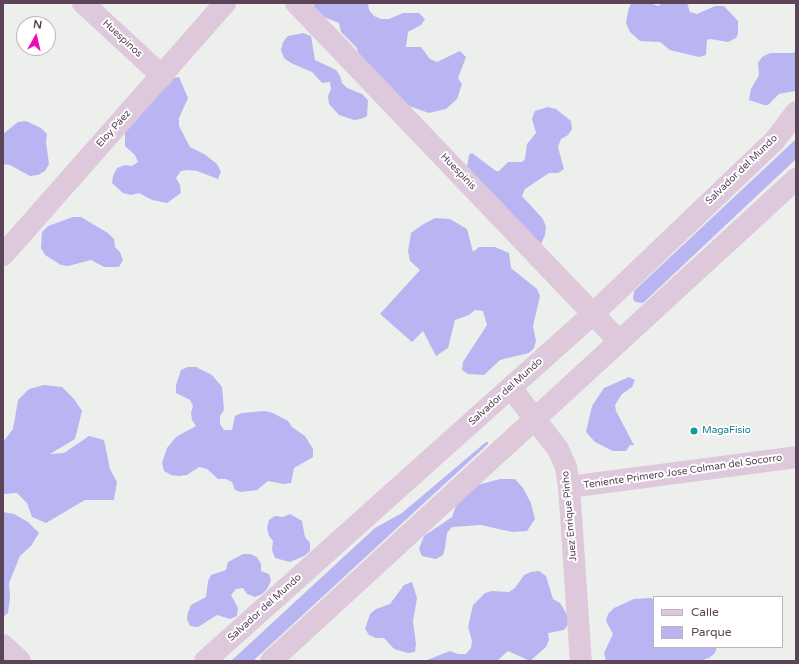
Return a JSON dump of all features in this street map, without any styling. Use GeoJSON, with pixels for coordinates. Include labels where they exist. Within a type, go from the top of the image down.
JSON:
{"type":"FeatureCollection","features":[{"type":"Feature","properties":{"kind":"street","name":"Huespinos"},"geometry":{"type":"LineString","coordinates":[[82,3],[162,76]]}},
{"type":"Feature","properties":{"kind":"street","name":"Eloy Páez"},"geometry":{"type":"LineString","coordinates":[[3,255],[225,3]]}},
{"type":"Feature","properties":{"kind":"street","name":"Huespinis"},"geometry":{"type":"LineString","coordinates":[[296,3],[594,313],[619,341]]}},
{"type":"Feature","properties":{"kind":"street","name":"Salvador del Mundo"},"geometry":{"type":"LineString","coordinates":[[205,661],[594,313],[775,140],[796,112]]}},
{"type":"Feature","properties":{"kind":"street"},"geometry":{"type":"LineString","coordinates":[[271,661],[796,179]]}},
{"type":"Feature","properties":{"kind":"street","name":"Juez Enrique Pinho"},"geometry":{"type":"LineString","coordinates":[[511,388],[558,449],[566,467],[569,487],[581,661]]}},
{"type":"Feature","properties":{"kind":"street","name":"Teniente Primero Jose Colman del Socorro"},"geometry":{"type":"LineString","coordinates":[[569,487],[796,457]]}},
{"type":"Feature","properties":{"kind":"street"},"geometry":{"type":"LineString","coordinates":[[3,645],[20,661]]}},
{"type":"Feature","properties":{"kind":"green space"},"geometry":{"type":"Polygon","coordinates":[[[313,3],[368,3],[369,10],[374,16],[381,19],[389,19],[403,13],[419,13],[425,19],[421,25],[408,32],[406,47],[421,47],[430,59],[437,62],[460,51],[466,57],[458,78],[462,84],[457,99],[446,109],[429,113],[406,105],[360,63],[357,48],[341,32],[339,23],[317,13],[313,3]]]}},
{"type":"Feature","properties":{"kind":"green space"},"geometry":{"type":"Polygon","coordinates":[[[631,3],[650,3],[658,6],[663,3],[687,3],[690,12],[697,14],[715,6],[724,6],[738,21],[738,34],[736,38],[728,42],[711,39],[707,40],[706,55],[699,57],[670,50],[660,42],[640,41],[630,32],[626,23],[631,3]]]}},
{"type":"Feature","properties":{"kind":"green space"},"geometry":{"type":"Polygon","coordinates":[[[303,33],[311,36],[315,60],[336,70],[342,83],[347,88],[362,94],[368,100],[367,116],[354,120],[339,115],[329,104],[328,96],[331,89],[330,82],[322,83],[312,72],[291,63],[284,58],[281,50],[283,42],[288,36],[303,33]]]}},
{"type":"Feature","properties":{"kind":"green space"},"geometry":{"type":"Polygon","coordinates":[[[796,51],[795,91],[779,94],[768,105],[749,100],[751,89],[759,75],[758,63],[762,57],[770,53],[793,53],[796,51]]]}},
{"type":"Feature","properties":{"kind":"green space"},"geometry":{"type":"Polygon","coordinates":[[[179,77],[188,98],[179,118],[179,126],[190,147],[204,154],[217,164],[221,172],[218,179],[197,171],[181,171],[176,178],[180,185],[181,193],[167,203],[152,200],[139,193],[131,195],[123,193],[112,183],[113,176],[117,168],[125,165],[132,166],[138,162],[135,155],[125,146],[125,130],[171,78],[179,77]]]}},
{"type":"Feature","properties":{"kind":"green space"},"geometry":{"type":"Polygon","coordinates":[[[548,107],[556,109],[571,121],[572,129],[568,135],[561,139],[558,147],[564,169],[558,173],[549,173],[525,189],[522,196],[543,219],[546,227],[545,235],[541,244],[467,167],[469,155],[472,153],[496,171],[499,171],[508,162],[522,162],[525,159],[527,144],[536,133],[532,119],[535,111],[548,107]]]}},
{"type":"Feature","properties":{"kind":"green space"},"geometry":{"type":"Polygon","coordinates":[[[26,121],[41,128],[47,134],[46,142],[49,164],[45,171],[38,175],[30,176],[10,165],[3,164],[3,134],[18,122],[26,121]]]}},
{"type":"Feature","properties":{"kind":"green space"},"geometry":{"type":"Polygon","coordinates":[[[796,139],[796,159],[643,303],[635,302],[633,299],[634,291],[796,139]]]}},
{"type":"Feature","properties":{"kind":"green space"},"geometry":{"type":"Polygon","coordinates":[[[73,217],[81,217],[108,233],[114,239],[115,247],[120,252],[123,260],[119,267],[104,267],[91,260],[68,266],[61,265],[45,255],[41,248],[42,232],[48,226],[73,217]]]}},
{"type":"Feature","properties":{"kind":"green space"},"geometry":{"type":"Polygon","coordinates":[[[435,218],[450,219],[467,229],[473,252],[479,247],[495,247],[509,253],[511,268],[537,289],[540,296],[533,326],[536,341],[534,348],[529,353],[500,360],[484,375],[468,374],[462,370],[463,362],[487,325],[483,311],[475,310],[469,315],[455,320],[448,348],[436,356],[423,331],[412,342],[380,314],[420,270],[410,261],[408,251],[411,233],[435,218]]]}},
{"type":"Feature","properties":{"kind":"green space"},"geometry":{"type":"Polygon","coordinates":[[[188,367],[196,367],[212,375],[222,387],[224,410],[220,416],[220,424],[224,430],[232,430],[235,416],[242,413],[265,411],[273,413],[288,421],[292,427],[305,436],[313,449],[313,457],[294,468],[291,483],[284,484],[268,481],[257,490],[241,492],[235,490],[232,482],[226,479],[218,479],[207,469],[199,467],[187,475],[179,476],[171,475],[164,471],[162,463],[167,448],[176,437],[196,426],[192,420],[191,413],[193,406],[190,400],[176,393],[176,385],[181,370],[188,367]]]}},
{"type":"Feature","properties":{"kind":"green space"},"geometry":{"type":"Polygon","coordinates":[[[629,377],[635,380],[632,387],[622,394],[615,405],[616,411],[634,445],[630,445],[626,451],[613,451],[595,442],[586,432],[592,406],[604,388],[629,377]]]}},
{"type":"Feature","properties":{"kind":"green space"},"geometry":{"type":"Polygon","coordinates":[[[44,385],[62,387],[74,399],[82,411],[75,439],[50,454],[64,453],[89,436],[104,440],[110,469],[117,482],[114,500],[85,500],[46,523],[32,517],[27,503],[17,493],[3,494],[3,442],[13,429],[18,400],[29,389],[44,385]]]}},
{"type":"Feature","properties":{"kind":"green space"},"geometry":{"type":"Polygon","coordinates":[[[486,442],[488,442],[488,444],[253,661],[231,661],[375,528],[402,513],[486,442]]]}},
{"type":"Feature","properties":{"kind":"green space"},"geometry":{"type":"Polygon","coordinates":[[[500,479],[515,479],[523,488],[531,503],[535,519],[527,531],[512,532],[481,525],[452,527],[447,533],[443,555],[436,559],[422,556],[419,549],[424,536],[452,517],[457,503],[474,486],[500,479]]]}},
{"type":"Feature","properties":{"kind":"green space"},"geometry":{"type":"Polygon","coordinates":[[[3,512],[14,514],[28,522],[39,533],[31,546],[20,556],[9,583],[10,598],[8,613],[3,617],[3,512]]]}},
{"type":"Feature","properties":{"kind":"green space"},"geometry":{"type":"Polygon","coordinates":[[[290,514],[302,521],[305,537],[310,543],[310,551],[304,556],[290,562],[275,558],[272,550],[273,541],[269,536],[267,528],[269,520],[275,516],[283,517],[290,514]]]}},
{"type":"Feature","properties":{"kind":"green space"},"geometry":{"type":"Polygon","coordinates":[[[243,554],[250,554],[257,557],[261,564],[261,571],[269,574],[271,581],[267,589],[262,594],[255,597],[247,594],[243,588],[236,589],[231,595],[238,608],[237,616],[230,619],[217,615],[198,627],[190,626],[187,619],[188,612],[191,605],[206,597],[208,581],[211,575],[226,570],[228,562],[243,554]]]}},
{"type":"Feature","properties":{"kind":"green space"},"geometry":{"type":"Polygon","coordinates":[[[539,571],[546,576],[553,599],[560,603],[568,616],[569,623],[564,630],[548,633],[549,640],[546,647],[530,661],[508,651],[497,661],[407,661],[427,660],[450,651],[458,654],[466,654],[471,648],[472,641],[468,627],[473,605],[485,593],[492,591],[509,592],[515,588],[524,575],[539,571]]]}},
{"type":"Feature","properties":{"kind":"green space"},"geometry":{"type":"Polygon","coordinates":[[[412,582],[417,598],[413,621],[416,644],[415,652],[408,653],[394,649],[384,638],[376,638],[369,635],[365,629],[370,614],[376,609],[390,604],[404,585],[412,582]]]}},
{"type":"Feature","properties":{"kind":"green space"},"geometry":{"type":"Polygon","coordinates":[[[651,598],[653,599],[653,648],[717,648],[715,653],[709,658],[699,661],[606,661],[604,653],[613,634],[606,621],[608,614],[614,608],[634,599],[651,598]]]}},
{"type":"Feature","properties":{"kind":"place","name":"MagaFisio"},"geometry":{"type":"Point","coordinates":[694,431]}}]}
